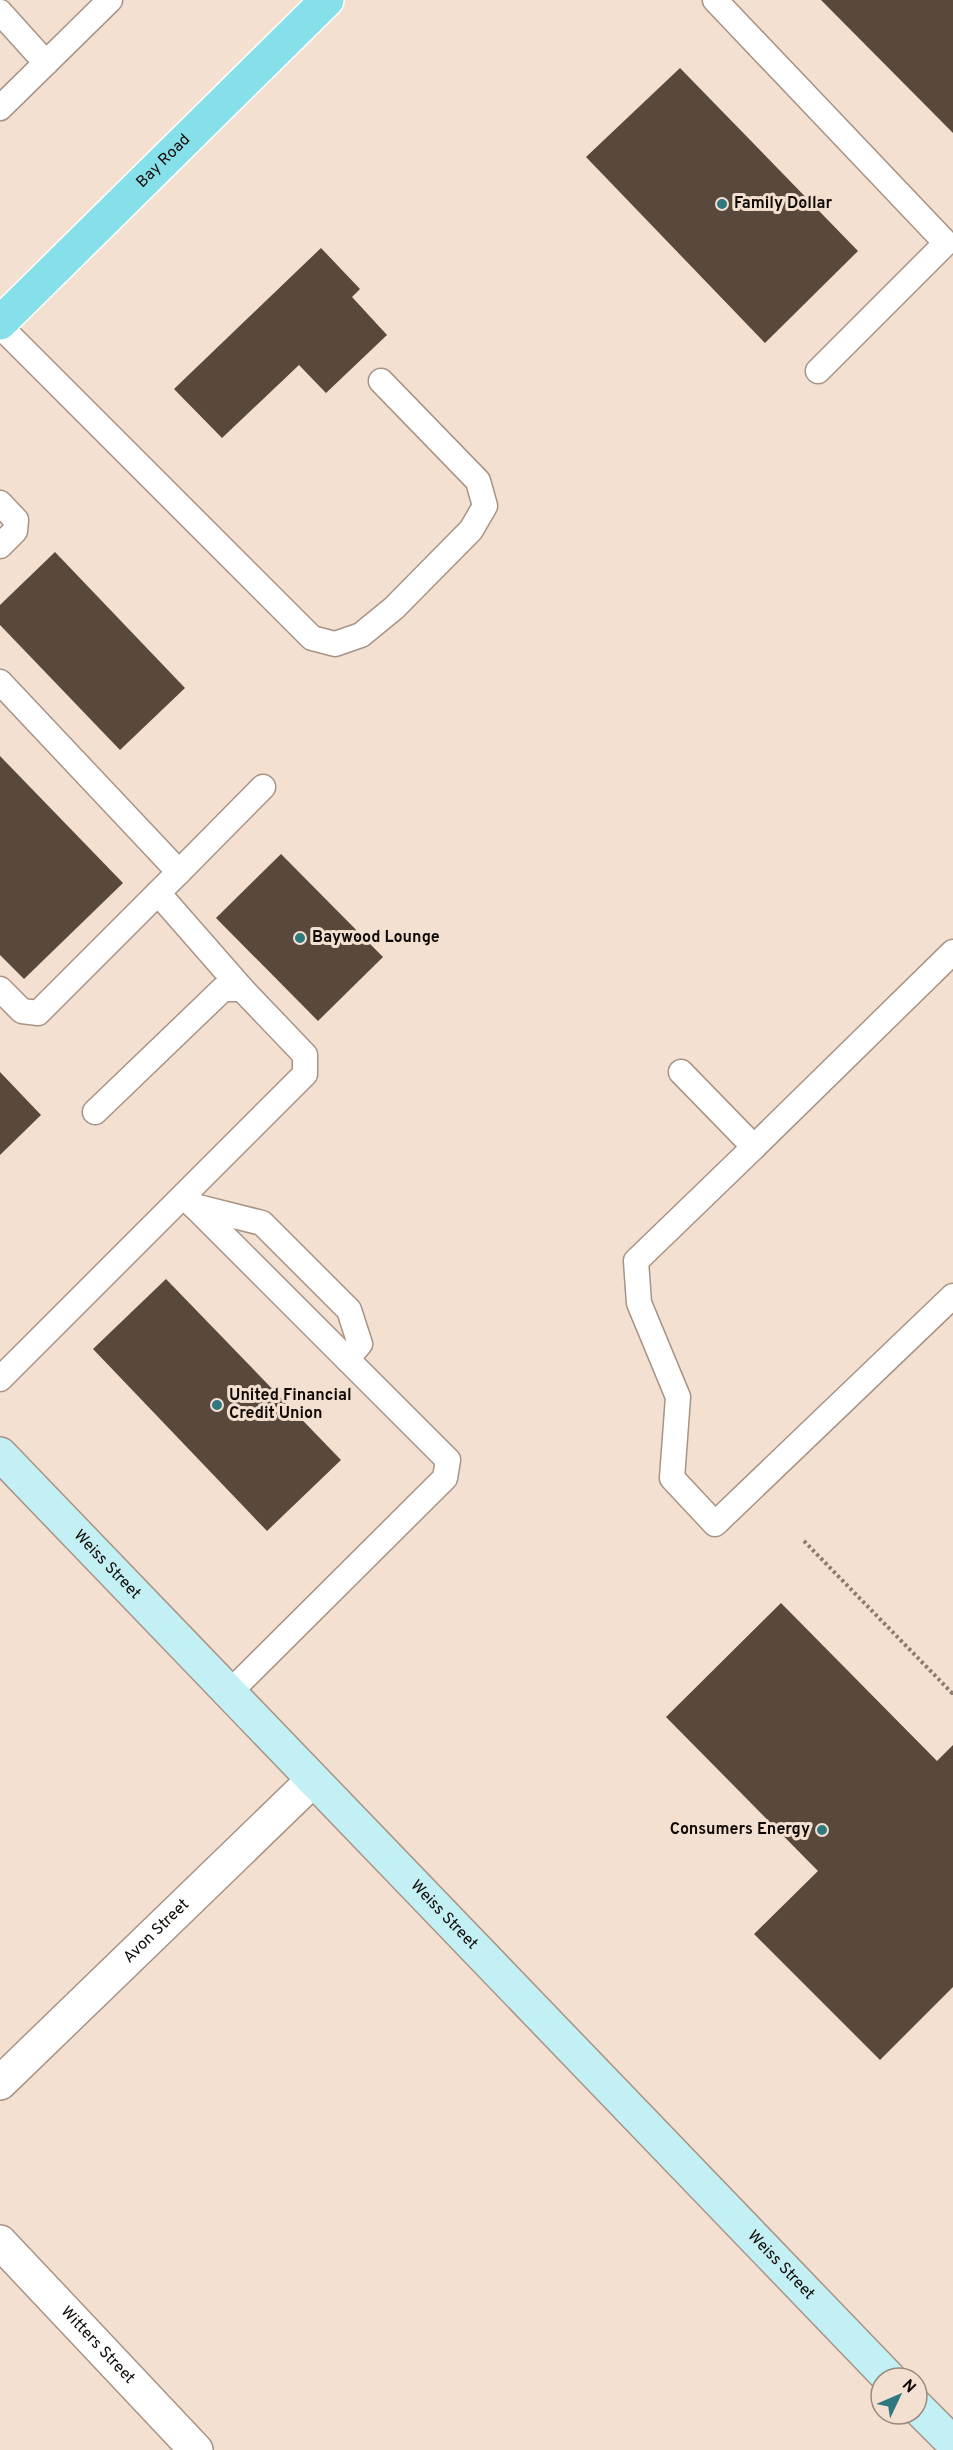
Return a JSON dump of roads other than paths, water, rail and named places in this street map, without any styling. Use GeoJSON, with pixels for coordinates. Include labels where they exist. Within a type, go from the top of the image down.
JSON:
{"type":"FeatureCollection","features":[{"type":"Feature","properties":{"kind":"main road","name":"Bay Road"},"geometry":{"type":"LineString","coordinates":[[0,325],[313,5]]}},
{"type":"Feature","properties":{"kind":"street","name":"Weiss Street"},"geometry":{"type":"LineString","coordinates":[[0,1454],[877,2366]]}},
{"type":"Feature","properties":{"kind":"street","name":"Avon Street"},"geometry":{"type":"LineString","coordinates":[[0,2084],[313,1780]]}},
{"type":"Feature","properties":{"kind":"street","name":"Witters Street"},"geometry":{"type":"LineString","coordinates":[[0,2242],[196,2450]]}},
{"type":"Feature","properties":{"kind":"street"},"geometry":{"type":"LineString","coordinates":[[929,2419],[953,2444]]}},
{"type":"Feature","properties":{"kind":"lane"},"geometry":{"type":"LineString","coordinates":[[0,108],[110,0]]}},
{"type":"Feature","properties":{"kind":"lane"},"geometry":{"type":"LineString","coordinates":[[715,0],[950,241],[818,371]]}},
{"type":"Feature","properties":{"kind":"lane"},"geometry":{"type":"LineString","coordinates":[[0,12],[46,63]]}},
{"type":"Feature","properties":{"kind":"lane"},"geometry":{"type":"LineString","coordinates":[[0,325],[312,638],[335,644],[361,635],[394,608],[471,530],[485,506],[478,482],[381,381]]}},
{"type":"Feature","properties":{"kind":"lane"},"geometry":{"type":"LineString","coordinates":[[0,503],[16,520],[15,531],[0,546]]}},
{"type":"Feature","properties":{"kind":"lane"},"geometry":{"type":"LineString","coordinates":[[0,682],[179,872]]}},
{"type":"Feature","properties":{"kind":"lane"},"geometry":{"type":"LineString","coordinates":[[0,989],[22,1011],[38,1013],[263,787]]}},
{"type":"Feature","properties":{"kind":"lane"},"geometry":{"type":"LineString","coordinates":[[0,1379],[188,1201],[305,1074],[305,1055],[242,989],[158,893]]}},
{"type":"Feature","properties":{"kind":"lane"},"geometry":{"type":"LineString","coordinates":[[953,952],[636,1262],[639,1303],[678,1397],[672,1478],[715,1524],[953,1296]]}},
{"type":"Feature","properties":{"kind":"lane"},"geometry":{"type":"LineString","coordinates":[[95,1112],[223,988],[242,989]]}},
{"type":"Feature","properties":{"kind":"lane"},"geometry":{"type":"LineString","coordinates":[[681,1072],[754,1148]]}},
{"type":"Feature","properties":{"kind":"lane"},"geometry":{"type":"LineString","coordinates":[[188,1201],[448,1460],[445,1478],[229,1693]]}},
{"type":"Feature","properties":{"kind":"lane"},"geometry":{"type":"LineString","coordinates":[[188,1201],[262,1223],[350,1310],[360,1344],[347,1359]]}},
{"type":"Feature","properties":{"kind":"place","name":"Family Dollar"},"geometry":{"type":"Point","coordinates":[722,204]}},
{"type":"Feature","properties":{"kind":"place","name":"Baywood Lounge"},"geometry":{"type":"Point","coordinates":[300,938]}},
{"type":"Feature","properties":{"kind":"place","name":"United Financial Credit Union"},"geometry":{"type":"Point","coordinates":[217,1405]}},
{"type":"Feature","properties":{"kind":"place","name":"Consumers Energy"},"geometry":{"type":"Point","coordinates":[822,1830]}}]}
